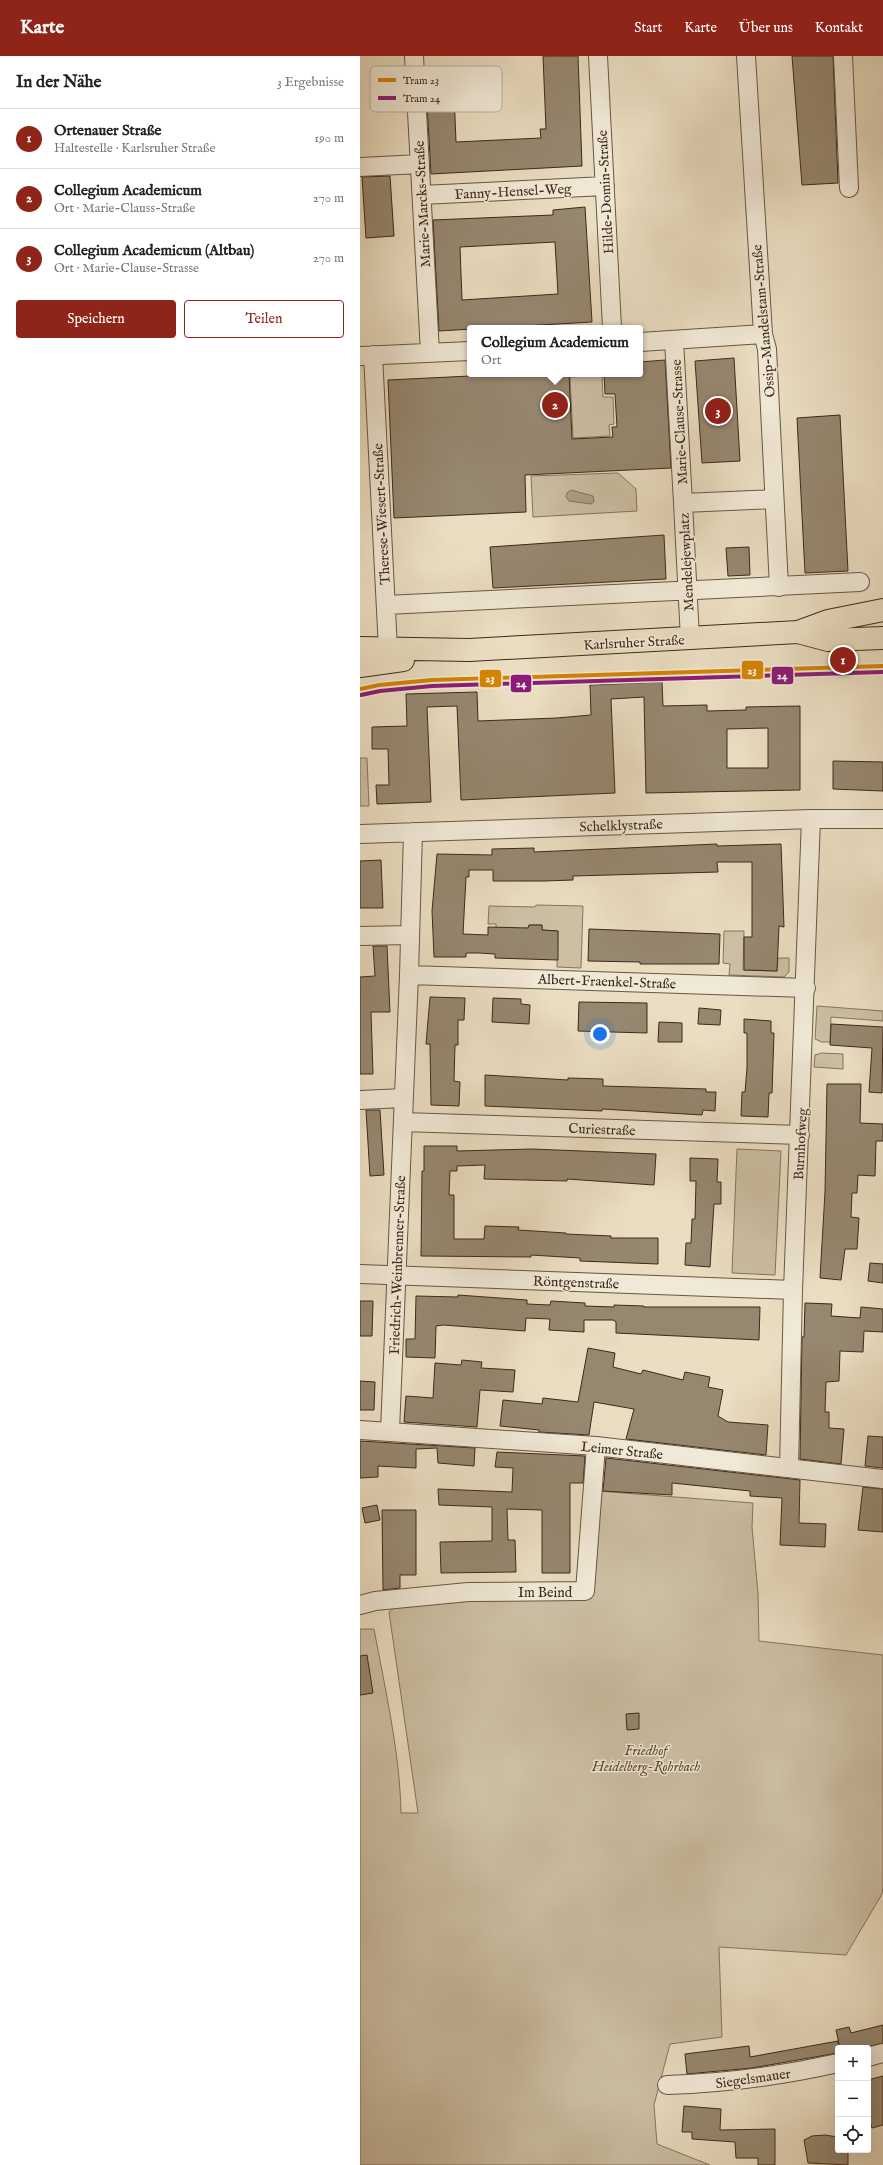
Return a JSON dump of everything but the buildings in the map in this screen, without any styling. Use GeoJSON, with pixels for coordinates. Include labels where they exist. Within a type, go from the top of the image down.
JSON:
{"type":"FeatureCollection","features":[{"type":"Feature","properties":{"kind":"main road","name":"Karlsruher Straße"},"geometry":{"type":"LineString","coordinates":[[360,648],[470,650],[798,632],[828,621],[883,610]]}},
{"type":"Feature","properties":{"kind":"main road","name":"Karlsruher Straße"},"geometry":{"type":"LineString","coordinates":[[798,632],[828,640],[883,638]]}},
{"type":"Feature","properties":{"kind":"main road","name":"Karlsruher Straße"},"geometry":{"type":"LineString","coordinates":[[360,666],[470,650]]}},
{"type":"Feature","properties":{"kind":"street","name":"Marie-Marcks-Straße"},"geometry":{"type":"LineString","coordinates":[[414,56],[415,66]]}},
{"type":"Feature","properties":{"kind":"street","name":"Hilde-Domin-Straße"},"geometry":{"type":"LineString","coordinates":[[598,56],[612,325]]}},
{"type":"Feature","properties":{"kind":"street","name":"Ossip-Mandelstam-Straße"},"geometry":{"type":"LineString","coordinates":[[746,56],[762,334],[767,349],[778,586]]}},
{"type":"Feature","properties":{"kind":"street"},"geometry":{"type":"LineString","coordinates":[[843,56],[849,188]]}},
{"type":"Feature","properties":{"kind":"street","name":"Marie-Marcks-Straße"},"geometry":{"type":"LineString","coordinates":[[417,112],[430,352]]}},
{"type":"Feature","properties":{"kind":"street"},"geometry":{"type":"LineString","coordinates":[[360,166],[420,164]]}},
{"type":"Feature","properties":{"kind":"street","name":"Fanny-Hensel-Weg"},"geometry":{"type":"LineString","coordinates":[[422,195],[605,186]]}},
{"type":"Feature","properties":{"kind":"street"},"geometry":{"type":"LineString","coordinates":[[643,342],[762,334]]}},
{"type":"Feature","properties":{"kind":"street","name":"Marie-Clause-Strasse"},"geometry":{"type":"LineString","coordinates":[[674,340],[683,503]]}},
{"type":"Feature","properties":{"kind":"street"},"geometry":{"type":"LineString","coordinates":[[366,356],[467,351]]}},
{"type":"Feature","properties":{"kind":"street","name":"Therese-Wiesert-Straße"},"geometry":{"type":"LineString","coordinates":[[366,356],[383,530],[388,649]]}},
{"type":"Feature","properties":{"kind":"street","name":"Mendelejewplatz"},"geometry":{"type":"LineString","coordinates":[[690,639],[683,503],[774,499]]}},
{"type":"Feature","properties":{"kind":"street"},"geometry":{"type":"LineString","coordinates":[[386,605],[860,582]]}},
{"type":"Feature","properties":{"kind":"street","name":"Schelklystraße"},"geometry":{"type":"LineString","coordinates":[[360,834],[811,819],[883,820]]}},
{"type":"Feature","properties":{"kind":"street","name":"Burnhofweg"},"geometry":{"type":"LineString","coordinates":[[788,1468],[793,1290],[806,988],[811,819]]}},
{"type":"Feature","properties":{"kind":"street","name":"Friedrich-Weinbrenner-Straße"},"geometry":{"type":"LineString","coordinates":[[390,1431],[409,975],[412,832]]}},
{"type":"Feature","properties":{"kind":"street"},"geometry":{"type":"LineString","coordinates":[[360,936],[410,935]]}},
{"type":"Feature","properties":{"kind":"street","name":"Albert-Fraenkel-Straße"},"geometry":{"type":"LineString","coordinates":[[409,975],[806,988]]}},
{"type":"Feature","properties":{"kind":"street"},"geometry":{"type":"LineString","coordinates":[[360,1100],[404,1098]]}},
{"type":"Feature","properties":{"kind":"street","name":"Curiestraße"},"geometry":{"type":"LineString","coordinates":[[403,1122],[800,1135]]}},
{"type":"Feature","properties":{"kind":"street","name":"Röntgenstraße"},"geometry":{"type":"LineString","coordinates":[[360,1274],[793,1290]]}},
{"type":"Feature","properties":{"kind":"street","name":"Leimer Straße"},"geometry":{"type":"LineString","coordinates":[[360,1430],[596,1446],[883,1479]]}},
{"type":"Feature","properties":{"kind":"street","name":"Im Beind"},"geometry":{"type":"LineString","coordinates":[[360,1605],[375,1601],[468,1592],[585,1591],[596,1446]]}},
{"type":"Feature","properties":{"kind":"street"},"geometry":{"type":"LineString","coordinates":[[871,2056],[883,2053]]}},
{"type":"Feature","properties":{"kind":"street","name":"Siegelsmauer"},"geometry":{"type":"LineString","coordinates":[[667,2086],[716,2084],[774,2076],[835,2064]]}},
{"type":"Feature","properties":{"kind":"green space"},"geometry":{"type":"Polygon","coordinates":[[[570,377],[602,377],[603,397],[613,397],[614,424],[609,425],[610,436],[573,438],[570,377]]]}},
{"type":"Feature","properties":{"kind":"green space"},"geometry":{"type":"Polygon","coordinates":[[[618,473],[636,489],[637,511],[533,517],[531,476],[618,473]]]}},
{"type":"Feature","properties":{"kind":"green space"},"geometry":{"type":"Polygon","coordinates":[[[360,758],[367,758],[369,806],[360,806],[360,758]]]}},
{"type":"Feature","properties":{"kind":"green space"},"geometry":{"type":"Polygon","coordinates":[[[536,905],[583,906],[581,968],[557,967],[558,931],[542,930],[542,925],[529,925],[528,929],[496,928],[496,924],[488,924],[489,906],[535,907],[536,905]]]}},
{"type":"Feature","properties":{"kind":"green space"},"geometry":{"type":"Polygon","coordinates":[[[724,931],[744,931],[743,970],[777,971],[778,958],[789,958],[789,972],[784,977],[729,975],[730,964],[723,963],[724,931]]]}},
{"type":"Feature","properties":{"kind":"green space"},"geometry":{"type":"Polygon","coordinates":[[[817,1006],[883,1011],[883,1021],[831,1017],[830,1042],[822,1042],[815,1039],[817,1006]]]}},
{"type":"Feature","properties":{"kind":"green space"},"geometry":{"type":"Polygon","coordinates":[[[822,1053],[843,1054],[843,1069],[814,1067],[815,1055],[822,1053]]]}},
{"type":"Feature","properties":{"kind":"green space"},"geometry":{"type":"Polygon","coordinates":[[[737,1149],[781,1151],[775,1275],[732,1273],[737,1149]]]}},
{"type":"Feature","properties":{"kind":"green space","name":"Friedhof Heidelberg-Rohrbach"},"geometry":{"type":"Polygon","coordinates":[[[598,1491],[753,1503],[752,1527],[758,1593],[759,1641],[883,1655],[882,1894],[846,1955],[719,1947],[722,2037],[670,2044],[654,2105],[657,2144],[710,2165],[360,2165],[360,1629],[374,1629],[395,1744],[401,1813],[418,1813],[389,1612],[399,1604],[591,1597],[598,1491]]]}},
{"type":"Feature","properties":{"kind":"shaded area"},"geometry":{"type":"Polygon","coordinates":[[[571,490],[593,496],[594,502],[591,504],[569,501],[566,497],[567,493],[571,490]]]}},
{"type":"Feature","properties":{"kind":"tram line","name":"23"},"geometry":{"type":"LineString","coordinates":[[360,689],[379,685],[432,680],[883,666]]}},
{"type":"Feature","properties":{"kind":"tram line","name":"24"},"geometry":{"type":"LineString","coordinates":[[361,695],[380,691],[432,686],[883,672]]}},
{"type":"Feature","properties":{"kind":"place","name":"Collegium Academicum"},"geometry":{"type":"Point","coordinates":[555,405]}},
{"type":"Feature","properties":{"kind":"place","name":"Collegium Academicum (Altbau)"},"geometry":{"type":"Point","coordinates":[718,411]}},
{"type":"Feature","properties":{"kind":"place","name":"Ortenauer Straße"},"geometry":{"type":"Point","coordinates":[843,660]}}]}
